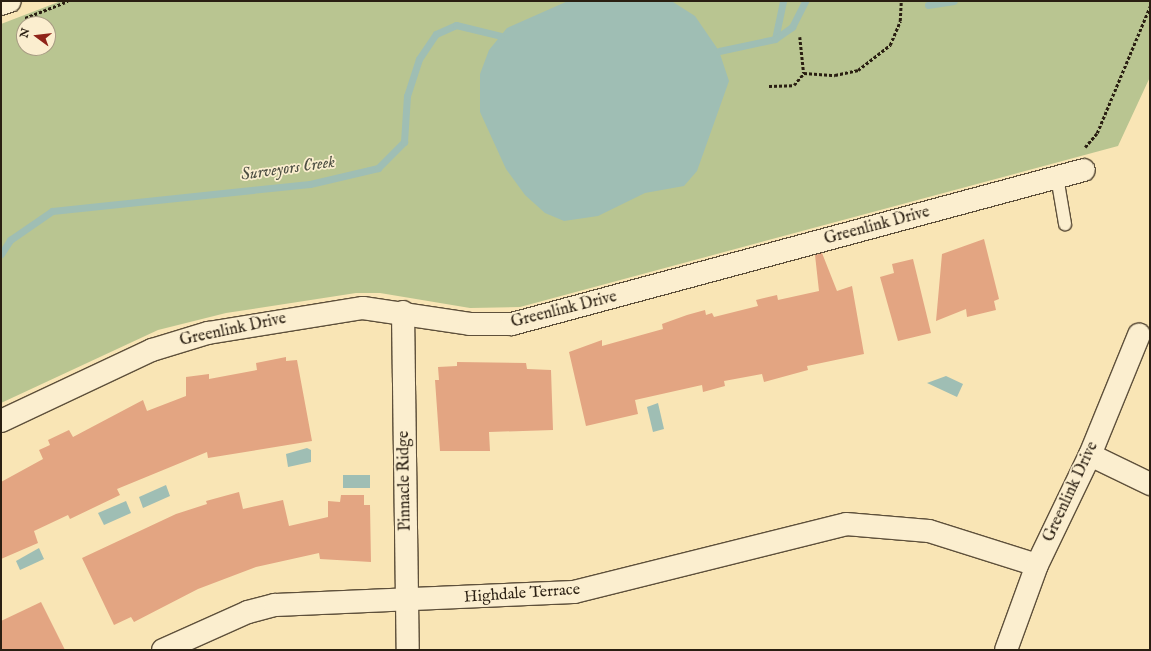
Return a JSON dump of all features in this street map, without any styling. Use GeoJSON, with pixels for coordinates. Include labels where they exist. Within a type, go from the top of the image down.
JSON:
{"type":"FeatureCollection","features":[{"type":"Feature","properties":{"kind":"street"},"geometry":{"type":"LineString","coordinates":[[1,4],[10,1]]}},
{"type":"Feature","properties":{"kind":"street","name":"Greenlink Drive"},"geometry":{"type":"LineString","coordinates":[[1,421],[140,355],[190,337],[344,309],[403,312],[470,324],[532,320],[1057,177],[1082,160]]}},
{"type":"Feature","properties":{"kind":"street","name":"Pinnacle Ridge"},"geometry":{"type":"LineString","coordinates":[[403,312],[406,600],[408,650]]}},
{"type":"Feature","properties":{"kind":"street","name":"Greenlink Drive"},"geometry":{"type":"LineString","coordinates":[[1006,650],[1037,565],[1090,455],[1139,335]]}},
{"type":"Feature","properties":{"kind":"street"},"geometry":{"type":"LineString","coordinates":[[1090,455],[1150,484]]}},
{"type":"Feature","properties":{"kind":"street","name":"Highdale Terrace"},"geometry":{"type":"LineString","coordinates":[[163,650],[248,612],[274,605],[574,592],[827,526],[861,524],[929,531],[1037,565]]}},
{"type":"Feature","properties":{"kind":"lane"},"geometry":{"type":"LineString","coordinates":[[1057,177],[1065,224]]}},
{"type":"Feature","properties":{"kind":"path"},"geometry":{"type":"LineString","coordinates":[[30,16],[68,1]]}},
{"type":"Feature","properties":{"kind":"path"},"geometry":{"type":"LineString","coordinates":[[804,73],[835,75],[858,70],[880,55],[890,45],[900,21],[901,1]]}},
{"type":"Feature","properties":{"kind":"path"},"geometry":{"type":"LineString","coordinates":[[1082,160],[1097,133],[1150,6]]}},
{"type":"Feature","properties":{"kind":"path"},"geometry":{"type":"LineString","coordinates":[[769,86],[794,84],[804,73],[800,37]]}},
{"type":"Feature","properties":{"kind":"green space"},"geometry":{"type":"Polygon","coordinates":[[[61,1],[1150,1],[1150,77],[1118,146],[520,307],[470,308],[380,293],[356,293],[226,313],[158,330],[1,403],[1,24],[16,18],[16,56],[56,56],[56,16],[22,16],[61,1]]]}},
{"type":"Feature","properties":{"kind":"water"},"geometry":{"type":"Polygon","coordinates":[[[568,1],[673,2],[695,16],[719,51],[729,81],[697,171],[684,186],[645,193],[598,216],[564,221],[545,213],[525,195],[506,169],[480,112],[480,74],[489,50],[507,28],[568,1]]]}},
{"type":"Feature","properties":{"kind":"water"},"geometry":{"type":"Polygon","coordinates":[[[946,376],[963,384],[957,397],[927,383],[946,376]]]}},
{"type":"Feature","properties":{"kind":"water"},"geometry":{"type":"Polygon","coordinates":[[[658,403],[664,429],[653,432],[647,407],[658,403]]]}},
{"type":"Feature","properties":{"kind":"water"},"geometry":{"type":"Polygon","coordinates":[[[307,448],[311,450],[311,462],[288,467],[286,454],[307,448]]]}},
{"type":"Feature","properties":{"kind":"water"},"geometry":{"type":"Polygon","coordinates":[[[343,475],[370,475],[370,488],[343,488],[343,475]]]}},
{"type":"Feature","properties":{"kind":"water"},"geometry":{"type":"Polygon","coordinates":[[[166,485],[170,496],[143,508],[139,497],[166,485]]]}},
{"type":"Feature","properties":{"kind":"water"},"geometry":{"type":"Polygon","coordinates":[[[126,501],[131,513],[104,525],[98,513],[126,501]]]}},
{"type":"Feature","properties":{"kind":"water"},"geometry":{"type":"Polygon","coordinates":[[[39,548],[44,559],[20,570],[16,561],[39,548]]]}},
{"type":"Feature","properties":{"kind":"building"},"geometry":{"type":"Polygon","coordinates":[[[984,239],[999,299],[994,301],[996,310],[967,317],[966,309],[936,321],[942,254],[984,239]]]}},
{"type":"Feature","properties":{"kind":"building"},"geometry":{"type":"Polygon","coordinates":[[[822,253],[837,291],[852,286],[864,354],[807,366],[808,370],[764,382],[762,374],[724,381],[725,386],[703,392],[702,385],[635,400],[638,414],[586,426],[569,352],[602,340],[602,346],[663,329],[662,324],[705,310],[706,315],[712,313],[714,317],[758,306],[756,300],[777,295],[778,300],[819,291],[815,255],[822,253]]]}},
{"type":"Feature","properties":{"kind":"building"},"geometry":{"type":"Polygon","coordinates":[[[913,259],[931,333],[898,341],[880,277],[894,273],[892,264],[913,259]]]}},
{"type":"Feature","properties":{"kind":"building"},"geometry":{"type":"Polygon","coordinates":[[[286,357],[286,361],[297,360],[312,441],[208,458],[207,452],[117,489],[120,495],[70,519],[68,515],[34,531],[38,543],[1,559],[1,482],[43,459],[39,450],[50,445],[48,440],[69,430],[73,437],[143,400],[147,411],[186,396],[186,377],[209,374],[209,379],[257,370],[256,363],[286,357]]]}},
{"type":"Feature","properties":{"kind":"building"},"geometry":{"type":"Polygon","coordinates":[[[457,362],[526,363],[527,369],[551,370],[553,430],[489,432],[490,451],[440,451],[435,380],[439,380],[438,367],[457,366],[457,362]]]}},
{"type":"Feature","properties":{"kind":"building"},"geometry":{"type":"Polygon","coordinates":[[[239,492],[243,509],[283,500],[289,526],[328,517],[328,501],[340,502],[341,495],[364,495],[364,505],[370,505],[371,562],[320,559],[319,553],[256,567],[198,589],[134,622],[131,617],[114,625],[82,558],[176,514],[207,504],[206,501],[239,492]]]}},
{"type":"Feature","properties":{"kind":"building"},"geometry":{"type":"Polygon","coordinates":[[[41,602],[65,650],[1,650],[1,621],[41,602]]]}},
{"type":"Feature","properties":{"kind":"waterway"},"geometry":{"type":"LineString","coordinates":[[775,39],[783,1]]}},
{"type":"Feature","properties":{"kind":"waterway"},"geometry":{"type":"LineString","coordinates":[[719,51],[775,39],[792,27],[805,1]]}},
{"type":"Feature","properties":{"kind":"waterway"},"geometry":{"type":"LineString","coordinates":[[928,5],[954,1]]}},
{"type":"Feature","properties":{"kind":"waterway","name":"Surveyors Creek"},"geometry":{"type":"LineString","coordinates":[[1,254],[10,240],[52,211],[310,184],[378,168],[404,142],[407,96],[419,59],[436,34],[456,25],[501,36]]}}]}
